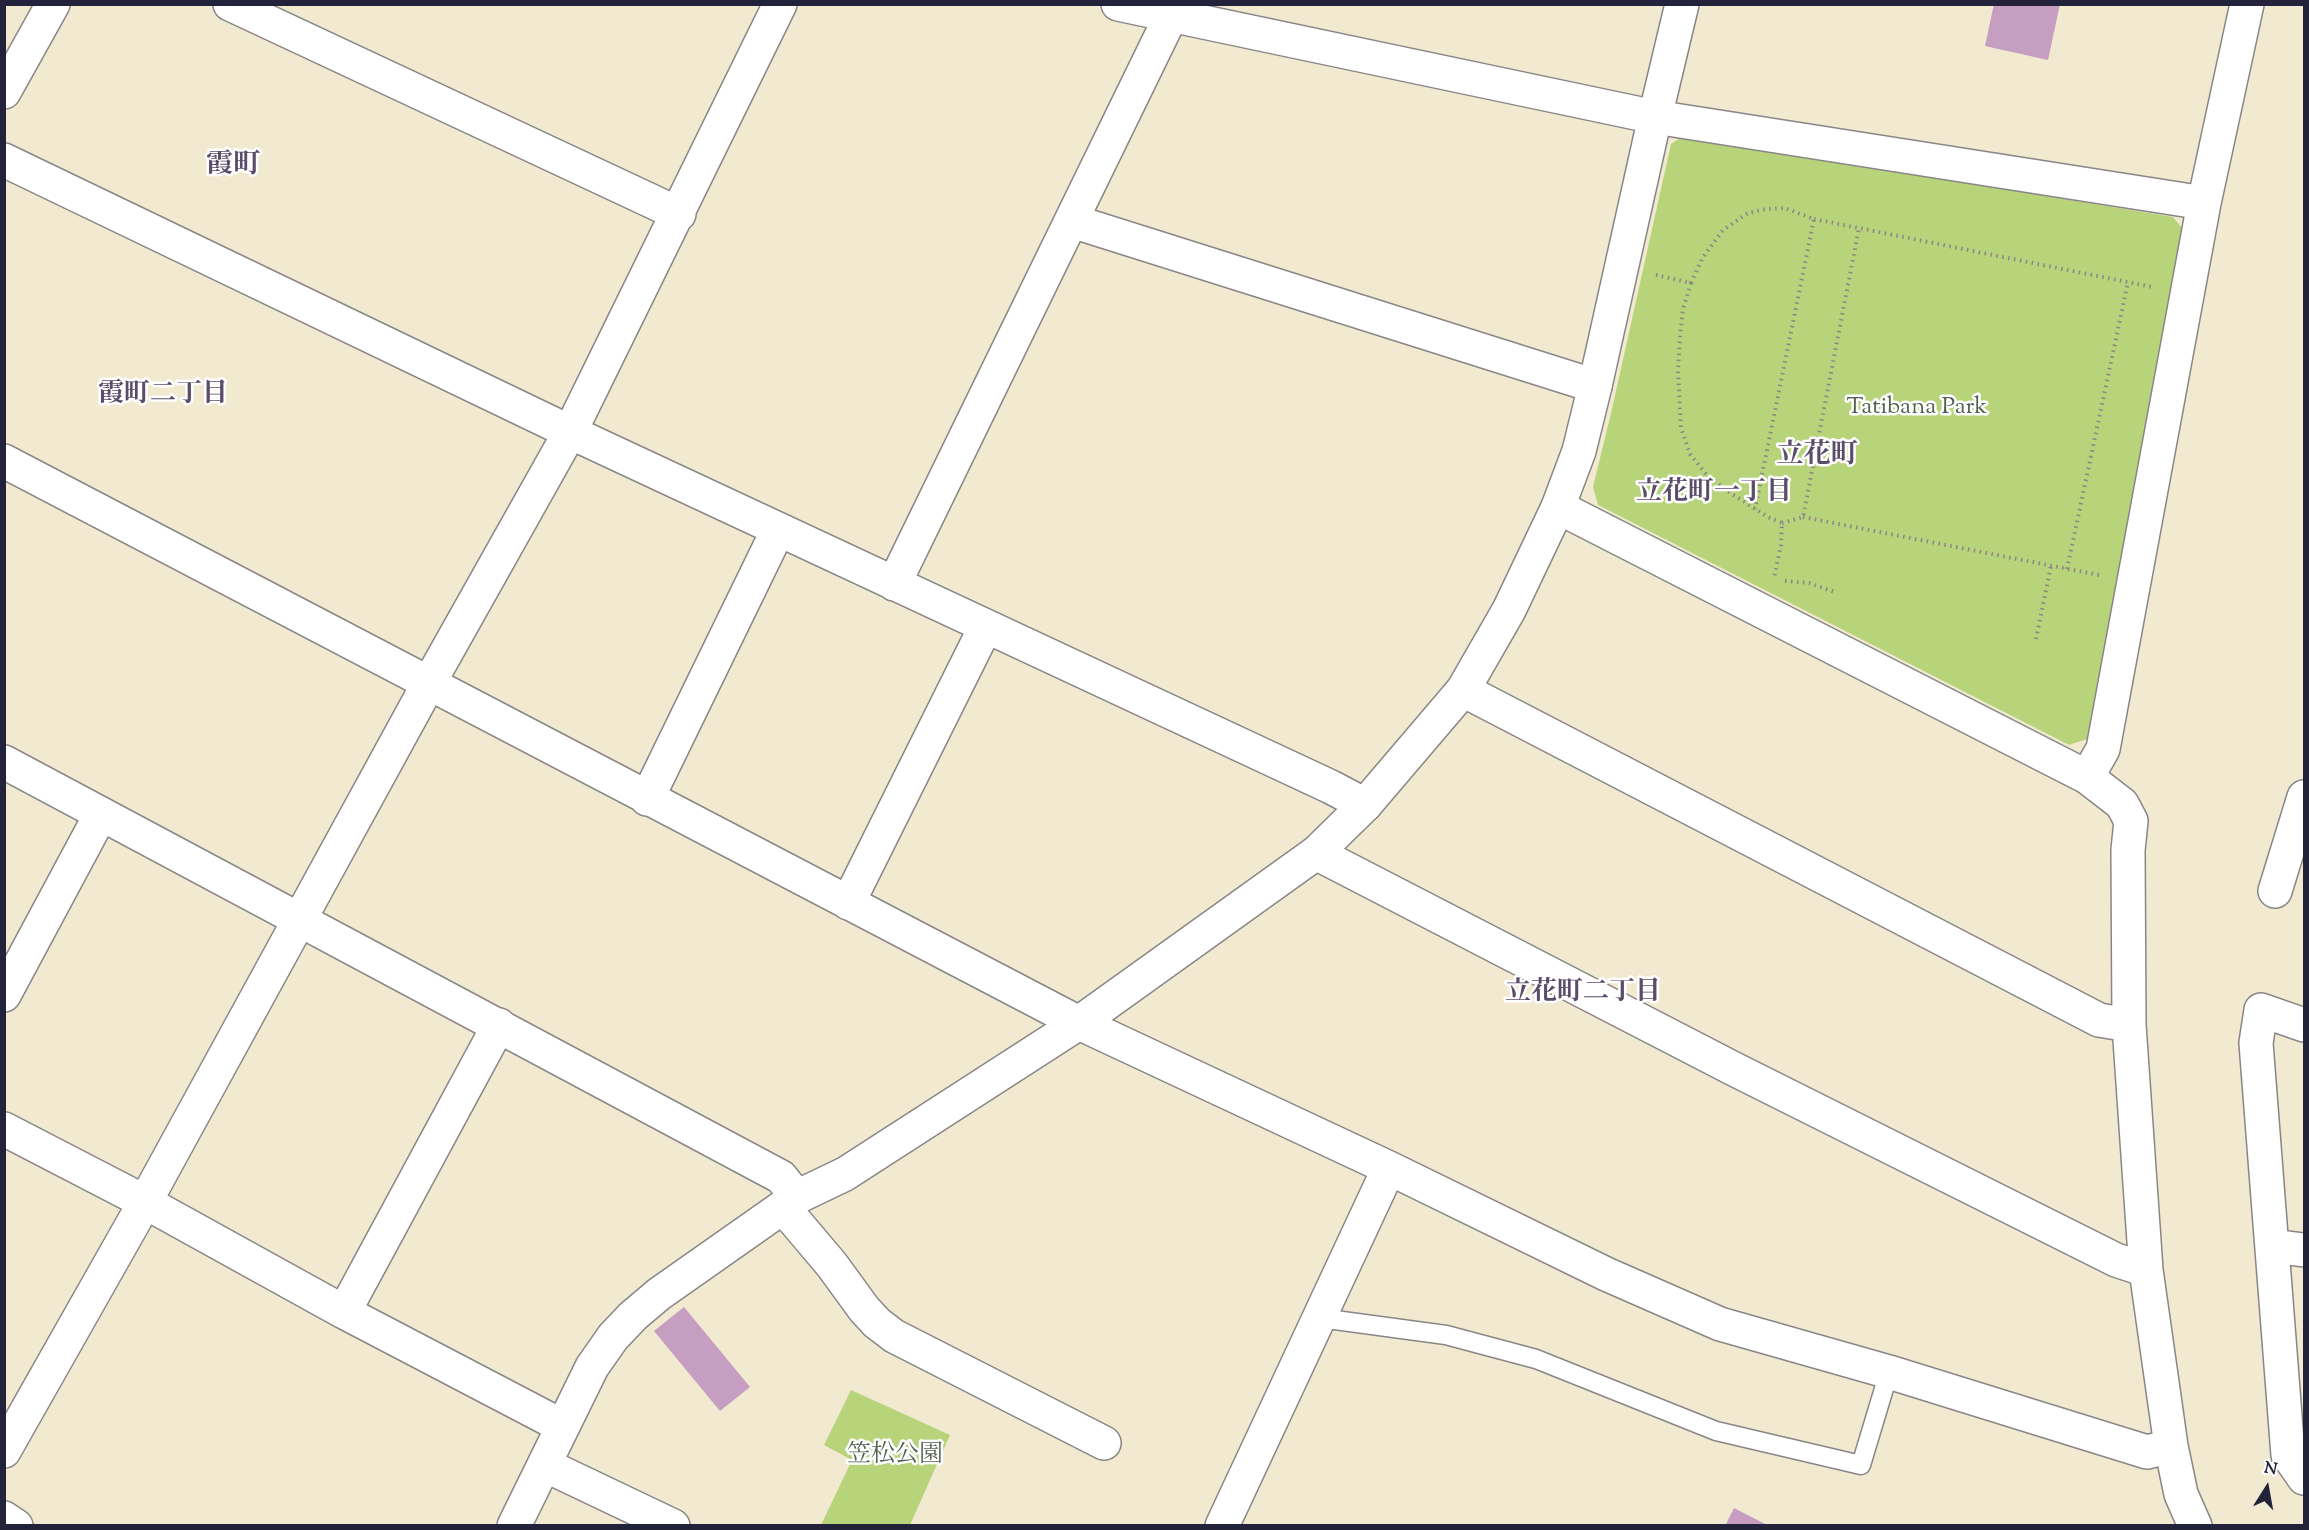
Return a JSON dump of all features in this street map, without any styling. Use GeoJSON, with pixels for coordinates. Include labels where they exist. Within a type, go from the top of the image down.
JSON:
{"type":"FeatureCollection","features":[{"type":"Feature","properties":{"kind":"street"},"geometry":{"type":"LineString","coordinates":[[4,92],[53,4]]}},
{"type":"Feature","properties":{"kind":"street"},"geometry":{"type":"LineString","coordinates":[[230,4],[679,214]]}},
{"type":"Feature","properties":{"kind":"street"},"geometry":{"type":"LineString","coordinates":[[4,1451],[145,1202],[429,683],[570,432],[679,214],[780,4]]}},
{"type":"Feature","properties":{"kind":"street"},"geometry":{"type":"LineString","coordinates":[[1118,4],[1654,117],[2204,203]]}},
{"type":"Feature","properties":{"kind":"street"},"geometry":{"type":"LineString","coordinates":[[514,1526],[592,1367],[613,1337],[633,1316],[659,1294],[790,1202],[845,1174],[1079,1023],[1316,853],[1365,805],[1463,690],[1509,610],[1558,507],[1579,451],[1623,268],[1654,117],[1682,4]]}},
{"type":"Feature","properties":{"kind":"street"},"geometry":{"type":"LineString","coordinates":[[2087,777],[2103,749],[2204,203],[2247,4]]}},
{"type":"Feature","properties":{"kind":"street"},"geometry":{"type":"LineString","coordinates":[[894,584],[1172,16]]}},
{"type":"Feature","properties":{"kind":"street"},"geometry":{"type":"LineString","coordinates":[[4,160],[570,432],[1331,786],[1365,805]]}},
{"type":"Feature","properties":{"kind":"street"},"geometry":{"type":"LineString","coordinates":[[1072,221],[1595,386]]}},
{"type":"Feature","properties":{"kind":"street"},"geometry":{"type":"LineString","coordinates":[[4,461],[1079,1023],[1389,1168],[1606,1274],[1720,1324],[1889,1371],[2147,1452],[2170,1446]]}},
{"type":"Feature","properties":{"kind":"street"},"geometry":{"type":"LineString","coordinates":[[1558,507],[2087,777],[2122,804],[2131,821],[2128,850],[2129,1025],[2146,1270],[2170,1446],[2181,1494],[2195,1526]]}},
{"type":"Feature","properties":{"kind":"street"},"geometry":{"type":"LineString","coordinates":[[647,799],[778,530]]}},
{"type":"Feature","properties":{"kind":"street"},"geometry":{"type":"LineString","coordinates":[[848,903],[986,626]]}},
{"type":"Feature","properties":{"kind":"street"},"geometry":{"type":"LineString","coordinates":[[1463,690],[2099,1020],[2129,1025]]}},
{"type":"Feature","properties":{"kind":"street"},"geometry":{"type":"LineString","coordinates":[[4,762],[782,1177],[790,1202],[864,1309],[877,1323],[894,1336],[1104,1443]]}},
{"type":"Feature","properties":{"kind":"street"},"geometry":{"type":"LineString","coordinates":[[2275,891],[2304,798]]}},
{"type":"Feature","properties":{"kind":"street"},"geometry":{"type":"LineString","coordinates":[[4,995],[101,814]]}},
{"type":"Feature","properties":{"kind":"street"},"geometry":{"type":"LineString","coordinates":[[1316,853],[1734,1069],[2116,1260],[2146,1270]]}},
{"type":"Feature","properties":{"kind":"street"},"geometry":{"type":"LineString","coordinates":[[2304,1025],[2260,1010],[2256,1043],[2288,1455],[2304,1478]]}},
{"type":"Feature","properties":{"kind":"street"},"geometry":{"type":"LineString","coordinates":[[344,1312],[500,1025]]}},
{"type":"Feature","properties":{"kind":"street"},"geometry":{"type":"LineString","coordinates":[[4,1129],[145,1202],[344,1312],[562,1426]]}},
{"type":"Feature","properties":{"kind":"street"},"geometry":{"type":"LineString","coordinates":[[1222,1526],[1389,1168]]}},
{"type":"Feature","properties":{"kind":"street"},"geometry":{"type":"LineString","coordinates":[[2272,1246],[2304,1250]]}},
{"type":"Feature","properties":{"kind":"street"},"geometry":{"type":"LineString","coordinates":[[545,1465],[673,1526]]}},
{"type":"Feature","properties":{"kind":"street"},"geometry":{"type":"LineString","coordinates":[[4,1518],[16,1526]]}},
{"type":"Feature","properties":{"kind":"lane"},"geometry":{"type":"LineString","coordinates":[[1320,1318],[1446,1335],[1536,1359],[1716,1431],[1861,1465],[1889,1371]]}},
{"type":"Feature","properties":{"kind":"path"},"geometry":{"type":"LineString","coordinates":[[2101,576],[1803,517],[1782,523],[1729,492],[1706,474],[1690,454],[1681,428],[1678,371],[1683,309],[1691,283],[1703,257],[1723,230],[1748,213],[1766,208],[1785,208],[1814,219],[2160,288]]}},
{"type":"Feature","properties":{"kind":"path"},"geometry":{"type":"LineString","coordinates":[[1755,508],[1814,219]]}},
{"type":"Feature","properties":{"kind":"path"},"geometry":{"type":"LineString","coordinates":[[1803,517],[1859,228]]}},
{"type":"Feature","properties":{"kind":"path"},"geometry":{"type":"LineString","coordinates":[[1623,268],[1691,283]]}},
{"type":"Feature","properties":{"kind":"path"},"geometry":{"type":"LineString","coordinates":[[2067,569],[2128,282]]}},
{"type":"Feature","properties":{"kind":"path"},"geometry":{"type":"LineString","coordinates":[[1782,523],[1780,553],[1772,582],[1809,583],[1835,592]]}},
{"type":"Feature","properties":{"kind":"path"},"geometry":{"type":"LineString","coordinates":[[2036,639],[2051,566]]}},
{"type":"Feature","properties":{"kind":"green space","name":"Tatibana Park"},"geometry":{"type":"Polygon","coordinates":[[[1683,136],[2173,217],[2186,233],[2087,739],[2069,745],[1598,505],[1593,487],[1671,144],[1683,136]]]}},
{"type":"Feature","properties":{"kind":"green space","name":"笠松公園"},"geometry":{"type":"Polygon","coordinates":[[[851,1390],[950,1435],[910,1525],[821,1525],[852,1460],[824,1445],[851,1390]]]}},
{"type":"Feature","properties":{"kind":"building"},"geometry":{"type":"Polygon","coordinates":[[[1994,4],[2060,4],[2048,60],[1985,46],[1994,4]]]}},
{"type":"Feature","properties":{"kind":"building"},"geometry":{"type":"Polygon","coordinates":[[[684,1307],[750,1387],[720,1411],[654,1331],[684,1307]]]}},
{"type":"Feature","properties":{"kind":"building"},"geometry":{"type":"Polygon","coordinates":[[[1734,1508],[1769,1526],[1725,1526],[1734,1508]]]}},
{"type":"Feature","properties":{"kind":"district","name":"霞町"},"geometry":{"type":"Point","coordinates":[233,167]}},
{"type":"Feature","properties":{"kind":"district","name":"霞町二丁目"},"geometry":{"type":"Point","coordinates":[163,397]}},
{"type":"Feature","properties":{"kind":"district","name":"立花町"},"geometry":{"type":"Point","coordinates":[1817,457]}},
{"type":"Feature","properties":{"kind":"district","name":"立花町一丁目"},"geometry":{"type":"Point","coordinates":[1714,495]}},
{"type":"Feature","properties":{"kind":"district","name":"立花町二丁目"},"geometry":{"type":"Point","coordinates":[1583,995]}}]}
